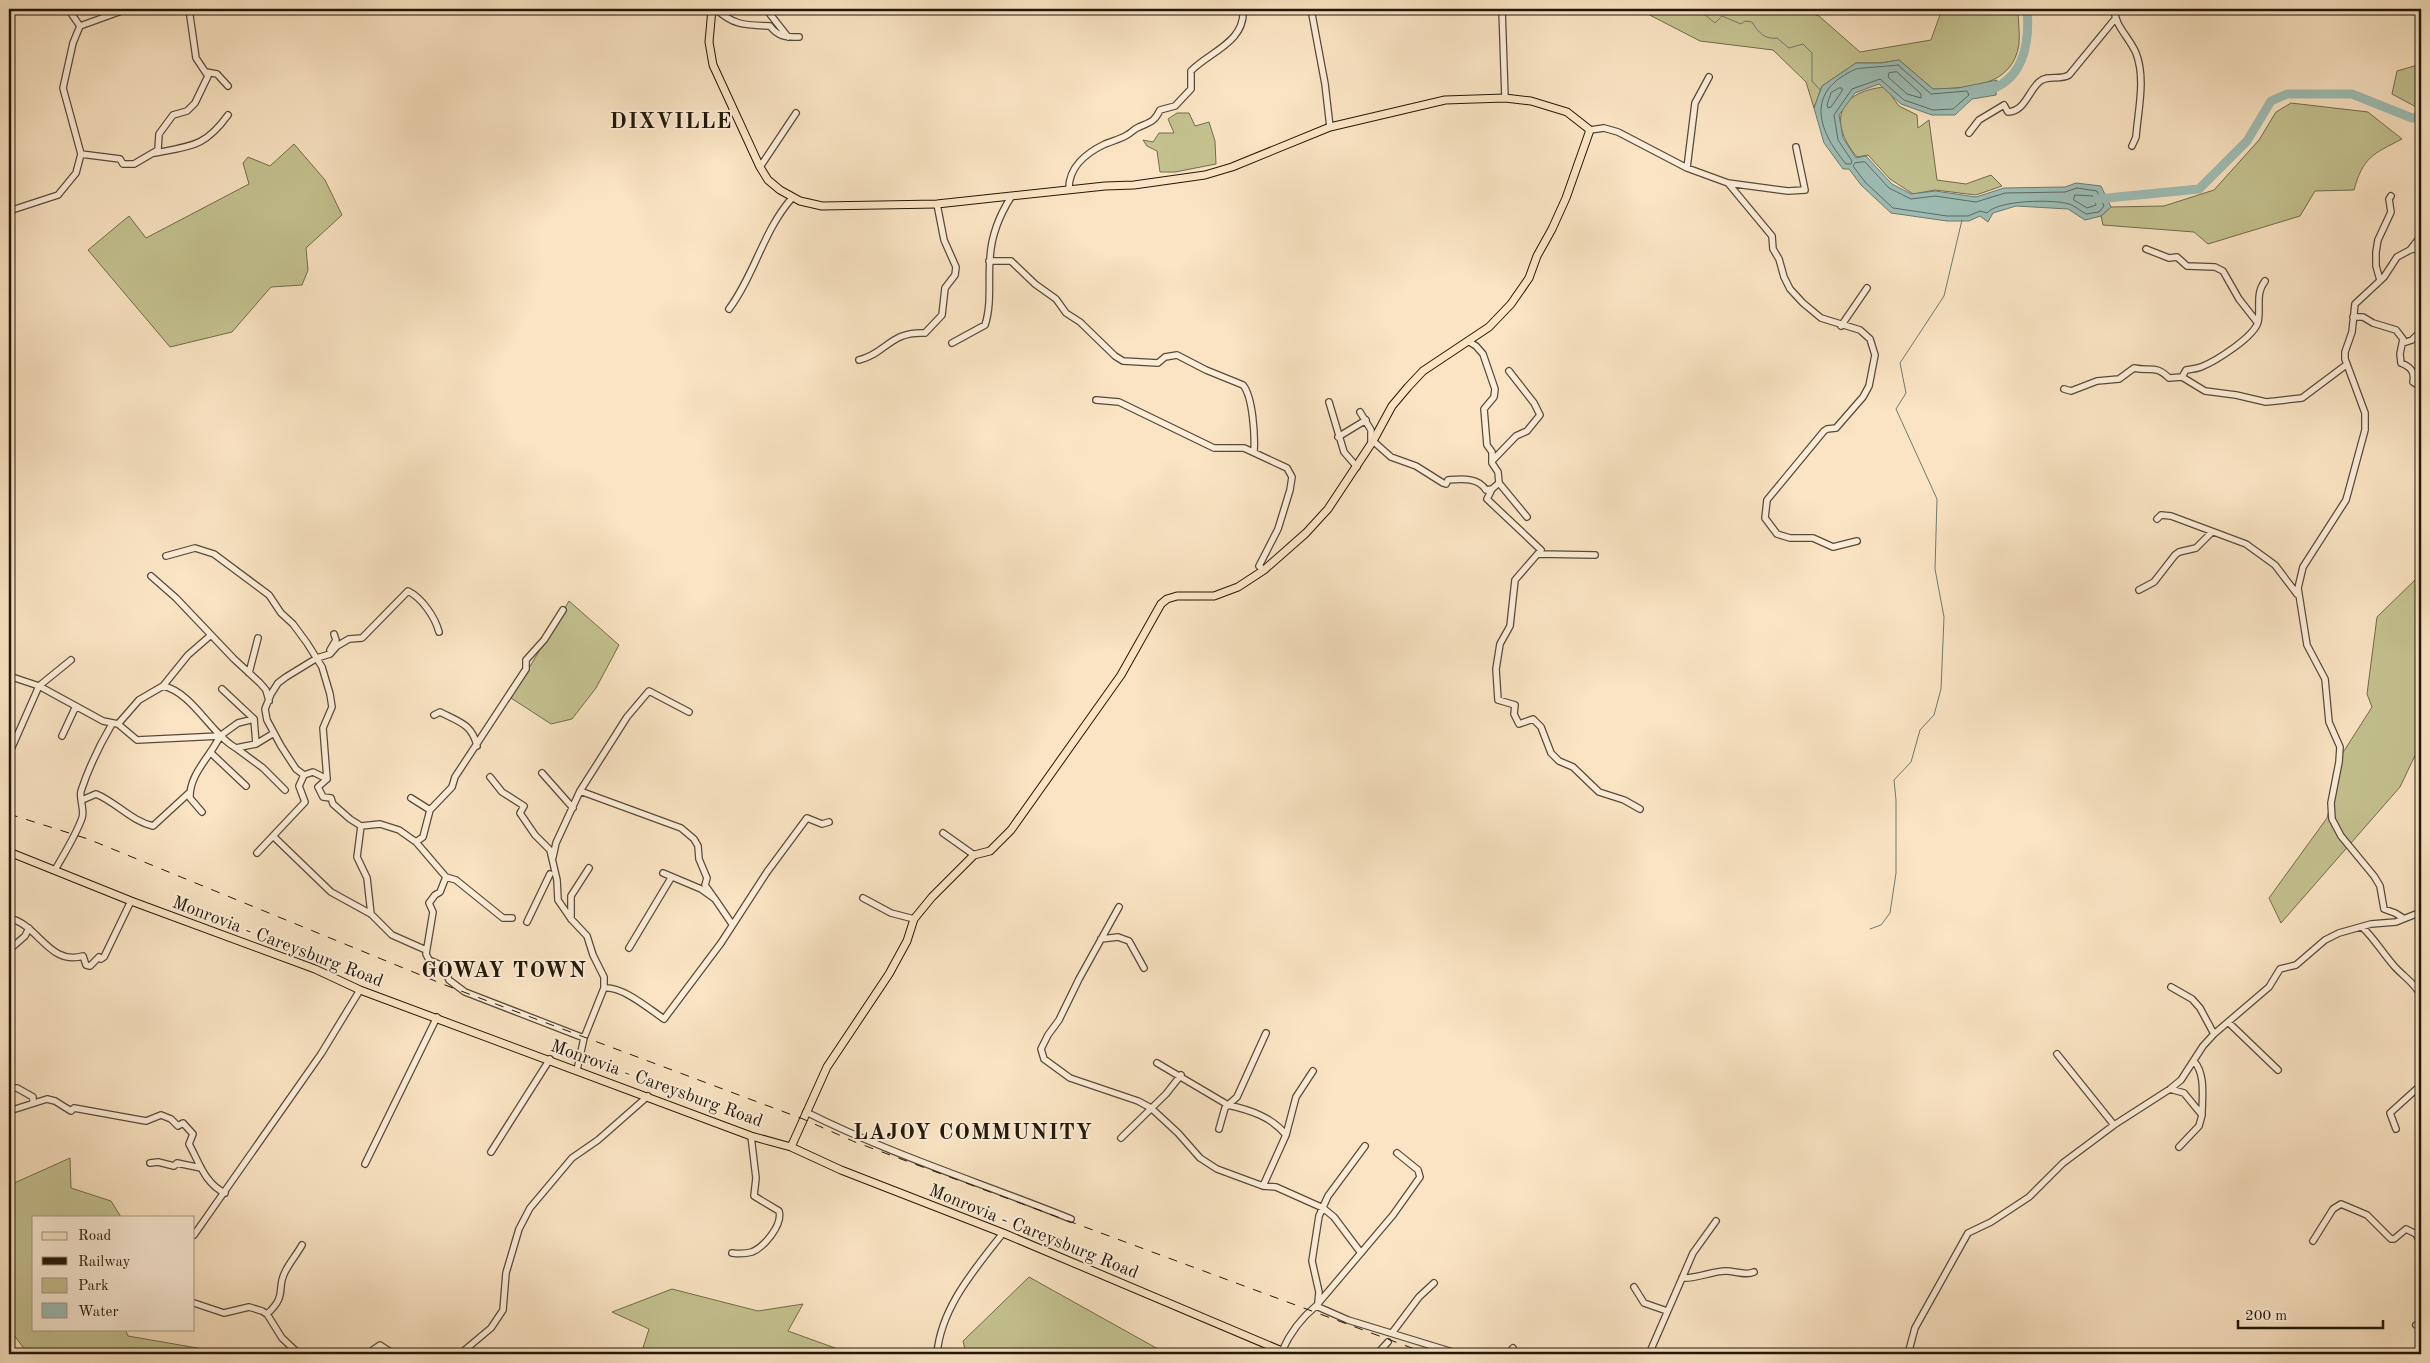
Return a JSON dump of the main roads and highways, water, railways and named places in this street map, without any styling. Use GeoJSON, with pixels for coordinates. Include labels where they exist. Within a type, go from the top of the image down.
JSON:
{"type":"FeatureCollection","features":[{"type":"Feature","properties":{"kind":"main road"},"geometry":{"type":"LineString","coordinates":[[712,9],[710,42],[712,65],[760,167],[768,180],[792,198],[822,206],[937,204],[1134,185],[1205,175],[1232,167],[1330,127],[1445,100],[1505,98],[1531,101],[1567,112],[1590,130],[1566,198],[1552,229],[1536,256],[1529,278],[1503,313],[1468,341],[1424,371],[1408,387],[1392,406],[1372,443],[1328,509],[1264,570],[1226,593],[1207,597],[1177,596],[1167,599],[1161,604],[1121,675],[1011,830],[990,851],[974,855],[932,897],[914,919],[907,941],[893,966],[831,1061],[791,1147]]}},
{"type":"Feature","properties":{"kind":"main road","name":"Monrovia - Careysburg Road"},"geometry":{"type":"LineString","coordinates":[[10,853],[130,901],[314,969],[360,990],[550,1059],[751,1136],[791,1147],[842,1170],[1003,1233],[1286,1353]]}},
{"type":"Feature","properties":{"kind":"water"},"geometry":{"type":"Polygon","coordinates":[[[1899,60],[1933,89],[1958,88],[1997,80],[1996,95],[1972,99],[1955,115],[1932,115],[1901,104],[1879,84],[1855,93],[1839,115],[1843,138],[1856,158],[1866,156],[1892,184],[1911,194],[1935,191],[1976,197],[2004,188],[2065,187],[2076,183],[2101,186],[2111,207],[2101,216],[2085,220],[2068,209],[2016,206],[1993,213],[1988,222],[1980,216],[1969,221],[1947,221],[1891,213],[1861,185],[1849,169],[1843,169],[1824,143],[1814,108],[1822,86],[1856,63],[1881,63],[1899,60]]]}},
{"type":"Feature","properties":{"kind":"waterway"},"geometry":{"type":"LineString","coordinates":[[1693,9],[1699,10],[1715,23],[1722,16],[1741,24],[1745,21],[1752,22],[1762,34],[1769,38],[1777,38],[1789,48],[1803,44],[1812,53],[1812,81],[1821,91]]}},
{"type":"Feature","properties":{"kind":"waterway"},"geometry":{"type":"LineString","coordinates":[[1985,91],[1998,86],[2008,79],[2022,59],[2027,34],[2027,9]]}},
{"type":"Feature","properties":{"kind":"waterway"},"geometry":{"type":"LineString","coordinates":[[2097,199],[2199,189],[2247,141],[2271,101],[2287,94],[2352,94],[2412,118],[2421,116]]}},
{"type":"Feature","properties":{"kind":"waterway"},"geometry":{"type":"LineString","coordinates":[[1870,929],[1881,925],[1890,913],[1896,873],[1896,800],[1894,780],[1911,762],[1920,730],[1934,715],[1941,689],[1944,617],[1935,569],[1937,499],[1896,409],[1906,393],[1900,363],[1944,296],[1962,220]]}},
{"type":"Feature","properties":{"kind":"railway"},"geometry":{"type":"LineString","coordinates":[[9,814],[88,839],[445,985],[803,1119],[855,1142],[1428,1354]]}},
{"type":"Feature","properties":{"kind":"district","name":"DIXVILLE"},"geometry":{"type":"Point","coordinates":[671,120]}},
{"type":"Feature","properties":{"kind":"district","name":"GOWAY TOWN"},"geometry":{"type":"Point","coordinates":[504,969]}},
{"type":"Feature","properties":{"kind":"district","name":"LAJOY COMMUNITY"},"geometry":{"type":"Point","coordinates":[973,1131]}}]}
